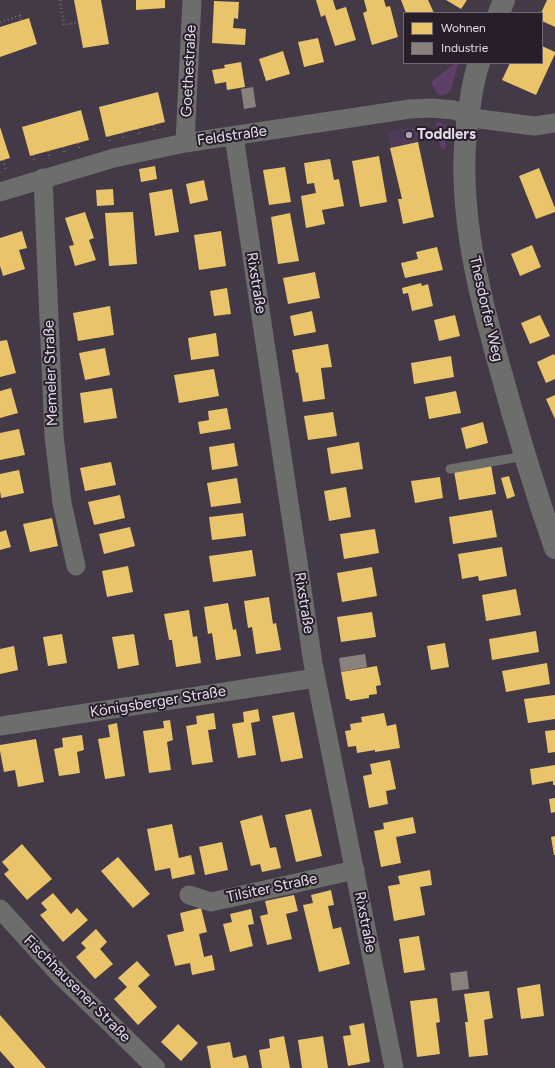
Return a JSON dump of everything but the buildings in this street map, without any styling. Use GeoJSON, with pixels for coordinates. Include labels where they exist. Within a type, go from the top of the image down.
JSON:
{"type":"FeatureCollection","features":[{"type":"Feature","properties":{"kind":"street","name":"Goethestraße"},"geometry":{"type":"LineString","coordinates":[[185,142],[192,0]]}},
{"type":"Feature","properties":{"kind":"street"},"geometry":{"type":"LineString","coordinates":[[499,12],[504,0]]}},
{"type":"Feature","properties":{"kind":"street","name":"Thesdorfer Weg"},"geometry":{"type":"LineString","coordinates":[[479,64],[474,79],[468,115],[464,156],[464,190],[468,232],[486,317],[516,428],[555,548]]}},
{"type":"Feature","properties":{"kind":"street","name":"Feldstraße"},"geometry":{"type":"LineString","coordinates":[[0,192],[114,158],[185,142],[410,109],[449,109],[480,119],[534,126],[555,123]]}},
{"type":"Feature","properties":{"kind":"street","name":"Rixstraße"},"geometry":{"type":"LineString","coordinates":[[234,136],[313,663],[394,1068]]}},
{"type":"Feature","properties":{"kind":"street","name":"Memeler Straße"},"geometry":{"type":"LineString","coordinates":[[43,178],[54,436],[62,503],[76,566]]}},
{"type":"Feature","properties":{"kind":"street","name":"Königsberger Straße"},"geometry":{"type":"LineString","coordinates":[[0,726],[316,678]]}},
{"type":"Feature","properties":{"kind":"street","name":"Tilsiter Straße"},"geometry":{"type":"LineString","coordinates":[[189,895],[211,902],[355,870]]}},
{"type":"Feature","properties":{"kind":"street","name":"Fischhausener Straße"},"geometry":{"type":"LineString","coordinates":[[0,909],[63,978],[156,1068]]}},
{"type":"Feature","properties":{"kind":"lane"},"geometry":{"type":"LineString","coordinates":[[450,469],[525,456]]}},
{"type":"Feature","properties":{"kind":"path"},"geometry":{"type":"LineString","coordinates":[[60,0],[64,25],[78,22]]}},
{"type":"Feature","properties":{"kind":"path"},"geometry":{"type":"LineString","coordinates":[[0,22],[20,16],[21,20]]}},
{"type":"Feature","properties":{"kind":"path"},"geometry":{"type":"LineString","coordinates":[[5,20],[7,25]]}},
{"type":"Feature","properties":{"kind":"path"},"geometry":{"type":"LineString","coordinates":[[0,169],[5,167]]}},
{"type":"Feature","properties":{"kind":"shaded area"},"geometry":{"type":"Polygon","coordinates":[[[454,64],[458,64],[451,90],[448,93],[438,95],[431,82],[454,64]]]}},
{"type":"Feature","properties":{"kind":"shaded area"},"geometry":{"type":"Polygon","coordinates":[[[438,121],[445,126],[445,149],[442,149],[440,145],[436,123],[438,121]]]}},
{"type":"Feature","properties":{"kind":"shaded area","name":"Toddlers"},"geometry":{"type":"Polygon","coordinates":[[[424,125],[427,127],[430,138],[391,148],[387,131],[424,125]]]}},
{"type":"Feature","properties":{"kind":"place","name":"Toddlers"},"geometry":{"type":"Point","coordinates":[409,135]}}]}
